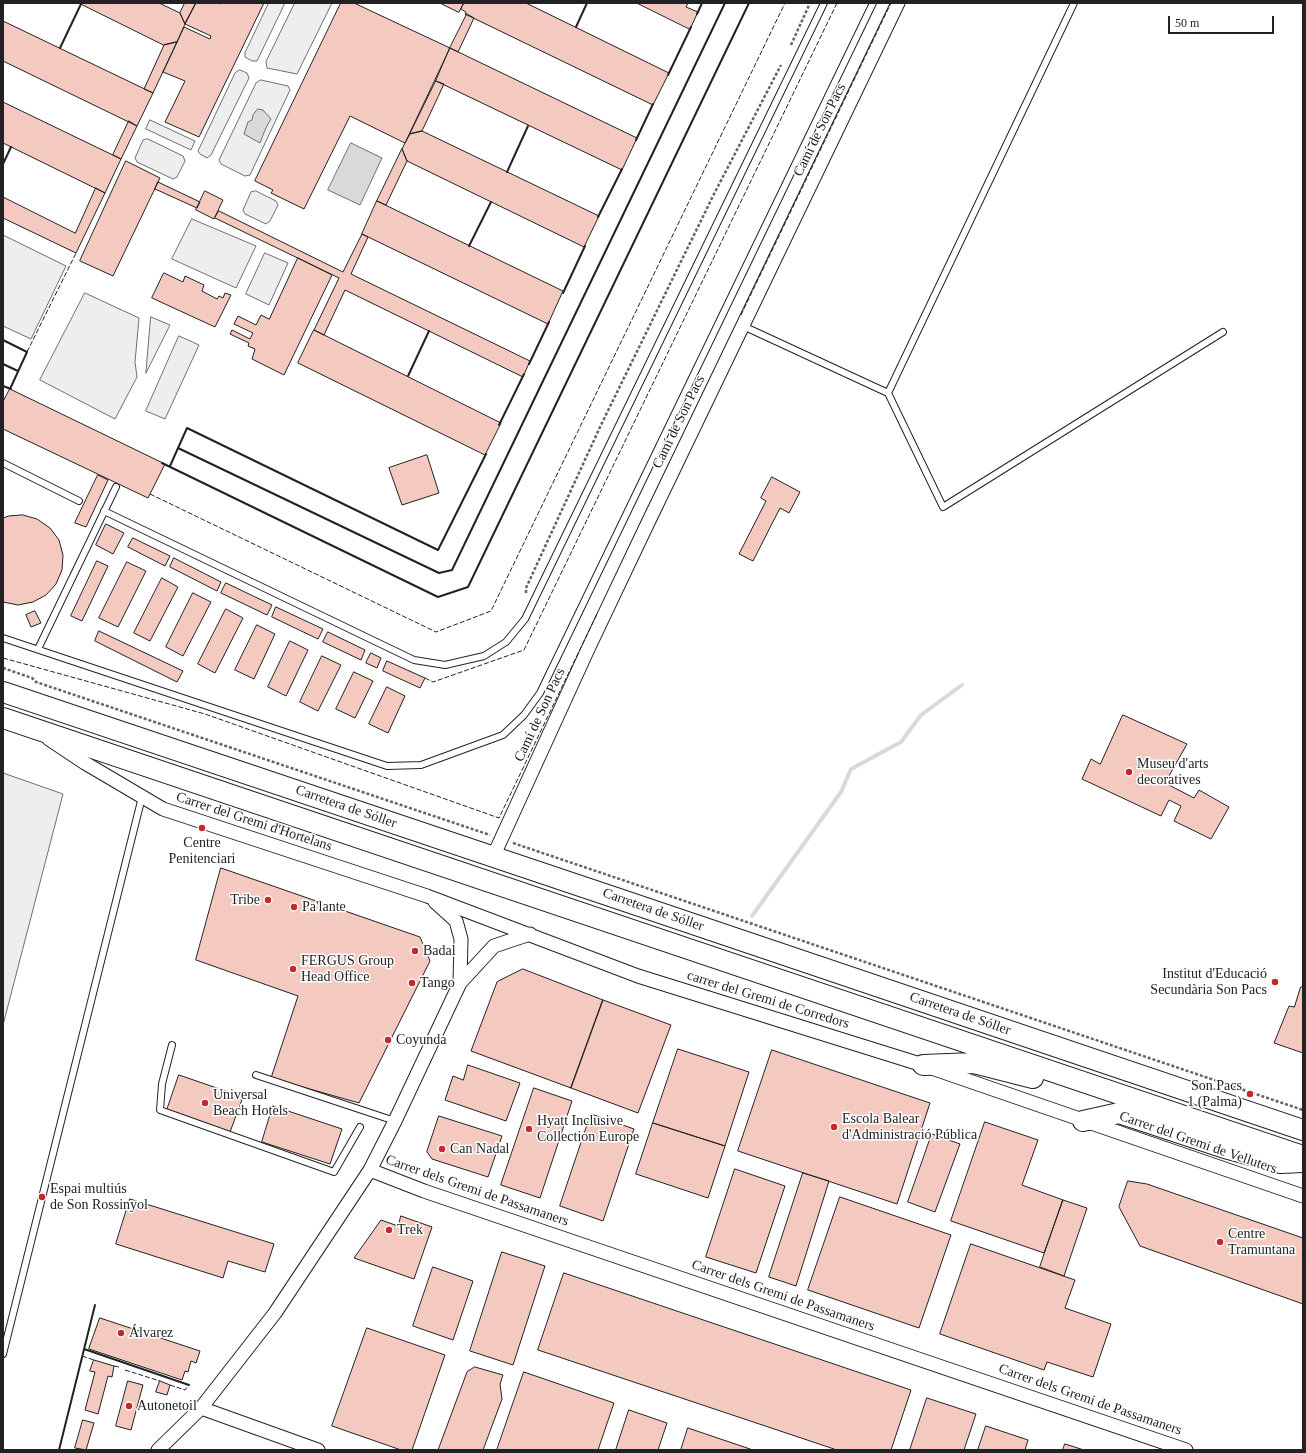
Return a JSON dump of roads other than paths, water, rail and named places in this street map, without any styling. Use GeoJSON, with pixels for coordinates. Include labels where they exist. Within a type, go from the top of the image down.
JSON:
{"type":"FeatureCollection","features":[{"type":"Feature","properties":{"kind":"main road","name":"Carretera de Sóller"},"geometry":{"type":"LineString","coordinates":[[3,692],[497,848],[1303,1130]]}},
{"type":"Feature","properties":{"kind":"main road","name":"Carretera de Sóller"},"geometry":{"type":"LineString","coordinates":[[3,718],[1303,1156]]}},
{"type":"Feature","properties":{"kind":"main road"},"geometry":{"type":"LineString","coordinates":[[923,1066],[974,1063],[1023,1075],[1087,1094],[1116,1094]]}},
{"type":"Feature","properties":{"kind":"main road"},"geometry":{"type":"LineString","coordinates":[[1083,1121],[1119,1113],[1225,1148],[1281,1163],[1303,1162]]}},
{"type":"Feature","properties":{"kind":"street","name":"Camí de Son Pacs"},"geometry":{"type":"LineString","coordinates":[[497,848],[588,649],[898,3]]}},
{"type":"Feature","properties":{"kind":"street","name":"Carrer del Gremi d'Hortelans"},"geometry":{"type":"LineString","coordinates":[[35,729],[85,763],[163,810],[427,896],[479,915]]}},
{"type":"Feature","properties":{"kind":"street"},"geometry":{"type":"LineString","coordinates":[[427,896],[456,921],[461,939],[460,983]]}},
{"type":"Feature","properties":{"kind":"street","name":"carrer del Gremi de Corredors"},"geometry":{"type":"LineString","coordinates":[[479,915],[638,976],[923,1066],[1083,1121]]}},
{"type":"Feature","properties":{"kind":"street"},"geometry":{"type":"LineString","coordinates":[[158,1450],[201,1408],[275,1312],[370,1170],[395,1122],[460,983],[494,946],[530,934]]}},
{"type":"Feature","properties":{"kind":"street","name":"Carrer del Gremi de Velluters"},"geometry":{"type":"LineString","coordinates":[[1083,1121],[1303,1196]]}},
{"type":"Feature","properties":{"kind":"street","name":"Carrer dels Gremi de Passamaners"},"geometry":{"type":"LineString","coordinates":[[370,1170],[432,1194],[1186,1450]]}},
{"type":"Feature","properties":{"kind":"street"},"geometry":{"type":"LineString","coordinates":[[201,1408],[318,1450]]}},
{"type":"Feature","properties":{"kind":"lane"},"geometry":{"type":"LineString","coordinates":[[104,511],[414,660],[445,665],[484,656],[506,642],[525,619],[824,3]]}},
{"type":"Feature","properties":{"kind":"lane"},"geometry":{"type":"LineString","coordinates":[[3,638],[387,766],[421,766],[503,735],[524,715],[540,693],[873,3]]}},
{"type":"Feature","properties":{"kind":"lane"},"geometry":{"type":"LineString","coordinates":[[888,393],[1074,3]]}},
{"type":"Feature","properties":{"kind":"lane"},"geometry":{"type":"LineString","coordinates":[[743,326],[888,393],[943,507],[1222,332]]}},
{"type":"Feature","properties":{"kind":"lane"},"geometry":{"type":"LineString","coordinates":[[3,463],[80,501]]}},
{"type":"Feature","properties":{"kind":"lane"},"geometry":{"type":"LineString","coordinates":[[38,649],[116,487]]}},
{"type":"Feature","properties":{"kind":"lane"},"geometry":{"type":"LineString","coordinates":[[3,1354],[142,797]]}},
{"type":"Feature","properties":{"kind":"lane"},"geometry":{"type":"LineString","coordinates":[[172,1045],[162,1084],[160,1110],[334,1172],[360,1127]]}},
{"type":"Feature","properties":{"kind":"lane"},"geometry":{"type":"LineString","coordinates":[[256,1075],[395,1122]]}},
{"type":"Feature","properties":{"kind":"waterway"},"geometry":{"type":"LineString","coordinates":[[752,916],[841,792],[851,769],[901,742],[921,715],[962,685]]}},
{"type":"Feature","properties":{"kind":"place","name":"Museu d'arts decoratives"},"geometry":{"type":"Point","coordinates":[1129,772]}},
{"type":"Feature","properties":{"kind":"place","name":"Centre Penitenciari"},"geometry":{"type":"Point","coordinates":[202,828]}},
{"type":"Feature","properties":{"kind":"place","name":"Tribe"},"geometry":{"type":"Point","coordinates":[268,900]}},
{"type":"Feature","properties":{"kind":"place","name":"Pa'lante"},"geometry":{"type":"Point","coordinates":[294,907]}},
{"type":"Feature","properties":{"kind":"place","name":"Badal"},"geometry":{"type":"Point","coordinates":[415,951]}},
{"type":"Feature","properties":{"kind":"place","name":"FERGUS Group Head Office"},"geometry":{"type":"Point","coordinates":[293,969]}},
{"type":"Feature","properties":{"kind":"place","name":"Institut d'Educació Secundària Son Pacs"},"geometry":{"type":"Point","coordinates":[1275,982]}},
{"type":"Feature","properties":{"kind":"place","name":"Tango"},"geometry":{"type":"Point","coordinates":[412,983]}},
{"type":"Feature","properties":{"kind":"place","name":"Coyunda"},"geometry":{"type":"Point","coordinates":[388,1040]}},
{"type":"Feature","properties":{"kind":"place","name":"Son Pacs 1 (Palma)"},"geometry":{"type":"Point","coordinates":[1250,1094]}},
{"type":"Feature","properties":{"kind":"place","name":"Universal Beach Hotels"},"geometry":{"type":"Point","coordinates":[205,1103]}},
{"type":"Feature","properties":{"kind":"place","name":"Escola Balear d'Administració Pública"},"geometry":{"type":"Point","coordinates":[834,1127]}},
{"type":"Feature","properties":{"kind":"place","name":"Hyatt Inclusive Collection Europe"},"geometry":{"type":"Point","coordinates":[529,1129]}},
{"type":"Feature","properties":{"kind":"place","name":"Can Nadal"},"geometry":{"type":"Point","coordinates":[442,1149]}},
{"type":"Feature","properties":{"kind":"place","name":"Espai multiús de Son Rossinyol"},"geometry":{"type":"Point","coordinates":[42,1197]}},
{"type":"Feature","properties":{"kind":"place","name":"Trek"},"geometry":{"type":"Point","coordinates":[389,1230]}},
{"type":"Feature","properties":{"kind":"place","name":"Centre Tramuntana"},"geometry":{"type":"Point","coordinates":[1220,1242]}},
{"type":"Feature","properties":{"kind":"place","name":"Álvarez"},"geometry":{"type":"Point","coordinates":[121,1333]}},
{"type":"Feature","properties":{"kind":"place","name":"Autonetoil"},"geometry":{"type":"Point","coordinates":[129,1406]}}]}
